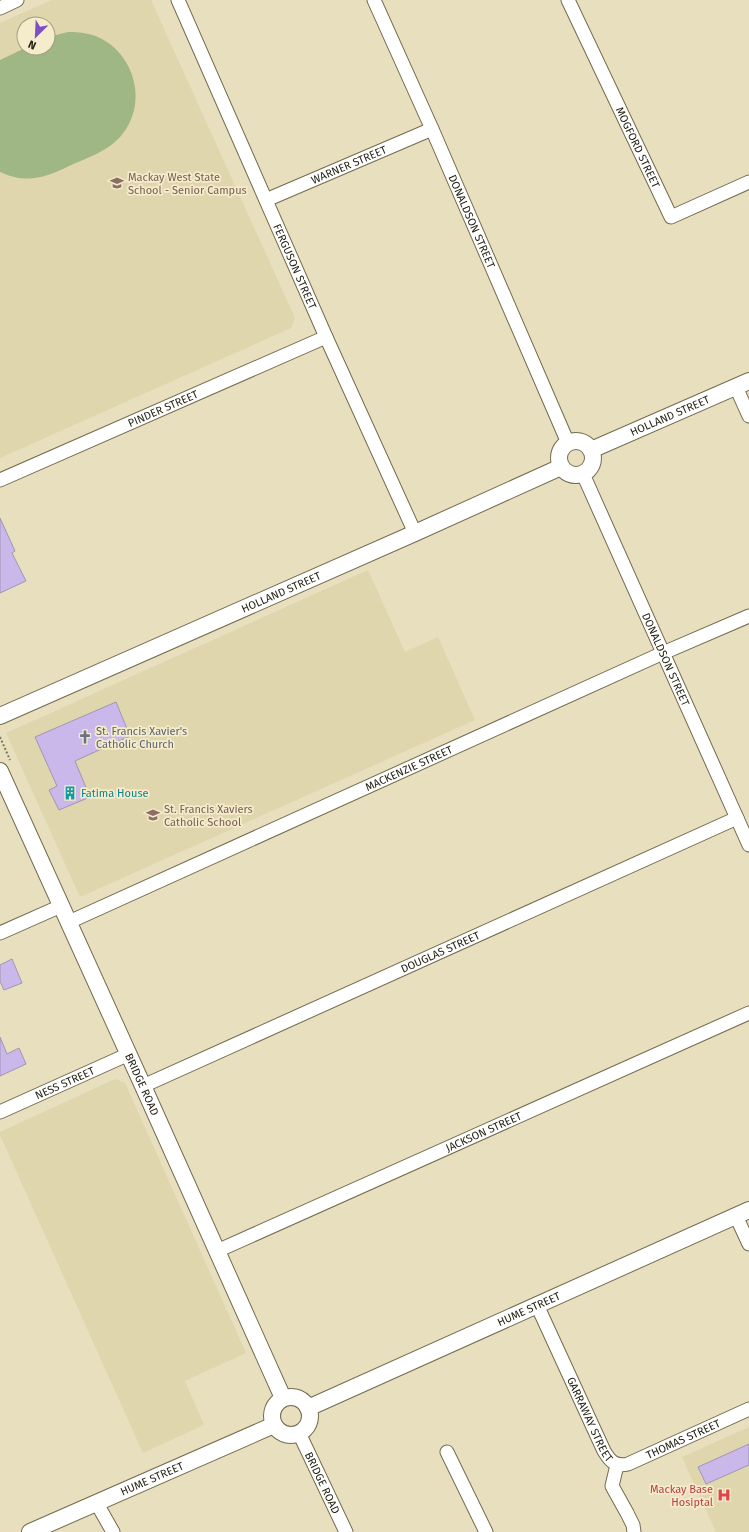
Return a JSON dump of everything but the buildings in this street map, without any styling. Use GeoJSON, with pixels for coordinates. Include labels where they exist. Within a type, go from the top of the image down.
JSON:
{"type":"FeatureCollection","features":[{"type":"Feature","properties":{"kind":"street"},"geometry":{"type":"LineString","coordinates":[[0,8],[17,0]]}},
{"type":"Feature","properties":{"kind":"street","name":"FERGUSON STREET"},"geometry":{"type":"LineString","coordinates":[[178,0],[326,337],[415,533]]}},
{"type":"Feature","properties":{"kind":"street","name":"DONALDSON STREET"},"geometry":{"type":"LineString","coordinates":[[374,0],[432,129],[568,443]]}},
{"type":"Feature","properties":{"kind":"street","name":"MOGFORD STREET"},"geometry":{"type":"LineString","coordinates":[[568,0],[671,217],[749,182]]}},
{"type":"Feature","properties":{"kind":"street","name":"WARNER STREET"},"geometry":{"type":"LineString","coordinates":[[266,200],[432,129]]}},
{"type":"Feature","properties":{"kind":"street","name":"PINDER STREET"},"geometry":{"type":"LineString","coordinates":[[0,480],[326,337]]}},
{"type":"Feature","properties":{"kind":"street"},"geometry":{"type":"LineString","coordinates":[[742,384],[749,416]]}},
{"type":"Feature","properties":{"kind":"street","name":"HOLLAND STREET"},"geometry":{"type":"LineString","coordinates":[[591,450],[742,384]]}},
{"type":"Feature","properties":{"kind":"street"},"geometry":{"type":"LineString","coordinates":[[574,441],[580,442],[588,446],[591,450],[593,459],[588,471],[583,474],[570,474],[561,467],[559,457],[560,452],[568,443],[574,441]]}},
{"type":"Feature","properties":{"kind":"street","name":"HOLLAND STREET"},"geometry":{"type":"LineString","coordinates":[[0,716],[561,467]]}},
{"type":"Feature","properties":{"kind":"street","name":"DONALDSON STREET"},"geometry":{"type":"LineString","coordinates":[[583,474],[749,845]]}},
{"type":"Feature","properties":{"kind":"street","name":"MACKENZIE STREET"},"geometry":{"type":"LineString","coordinates":[[69,922],[663,652],[749,616]]}},
{"type":"Feature","properties":{"kind":"street","name":"BRIDGE ROAD"},"geometry":{"type":"LineString","coordinates":[[0,771],[283,1398]]}},
{"type":"Feature","properties":{"kind":"street","name":"DOUGLAS STREET"},"geometry":{"type":"LineString","coordinates":[[143,1086],[737,818]]}},
{"type":"Feature","properties":{"kind":"street"},"geometry":{"type":"LineString","coordinates":[[0,933],[61,906]]}},
{"type":"Feature","properties":{"kind":"street","name":"JACKSON STREET"},"geometry":{"type":"LineString","coordinates":[[217,1251],[749,1013]]}},
{"type":"Feature","properties":{"kind":"street","name":"NESS STREET"},"geometry":{"type":"LineString","coordinates":[[0,1112],[129,1054]]}},
{"type":"Feature","properties":{"kind":"street"},"geometry":{"type":"LineString","coordinates":[[743,1213],[749,1244]]}},
{"type":"Feature","properties":{"kind":"street","name":"HUME STREET"},"geometry":{"type":"LineString","coordinates":[[308,1408],[743,1213]]}},
{"type":"Feature","properties":{"kind":"street","name":"GARRAWAY STREET"},"geometry":{"type":"LineString","coordinates":[[537,1305],[604,1451],[612,1463],[617,1465],[612,1486],[627,1513],[634,1532]]}},
{"type":"Feature","properties":{"kind":"street"},"geometry":{"type":"LineString","coordinates":[[289,1396],[296,1397],[302,1400],[308,1408],[310,1418],[308,1424],[304,1430],[299,1433],[287,1435],[274,1426],[272,1412],[274,1406],[283,1398],[289,1396]]}},
{"type":"Feature","properties":{"kind":"street","name":"THOMAS STREET"},"geometry":{"type":"LineString","coordinates":[[617,1465],[628,1464],[749,1409]]}},
{"type":"Feature","properties":{"kind":"street","name":"HUME STREET"},"geometry":{"type":"LineString","coordinates":[[30,1532],[96,1502],[274,1426]]}},
{"type":"Feature","properties":{"kind":"street","name":"BRIDGE ROAD"},"geometry":{"type":"LineString","coordinates":[[299,1433],[346,1532]]}},
{"type":"Feature","properties":{"kind":"street"},"geometry":{"type":"LineString","coordinates":[[447,1452],[486,1532]]}},
{"type":"Feature","properties":{"kind":"street"},"geometry":{"type":"LineString","coordinates":[[96,1502],[113,1532]]}},
{"type":"Feature","properties":{"kind":"shaded area","name":"Mackay West State School - Senior Campus"},"geometry":{"type":"Polygon","coordinates":[[[52,0],[151,0],[295,318],[291,328],[0,458],[0,23],[52,0]]]}},
{"type":"Feature","properties":{"kind":"shaded area","name":"St. Francis Xaviers Catholic School"},"geometry":{"type":"Polygon","coordinates":[[[368,570],[405,652],[438,637],[475,720],[80,897],[6,733],[368,570]]]}},
{"type":"Feature","properties":{"kind":"shaded area"},"geometry":{"type":"Polygon","coordinates":[[[115,1079],[125,1083],[246,1353],[185,1381],[204,1425],[143,1453],[0,1135],[0,1132],[115,1079]]]}},
{"type":"Feature","properties":{"kind":"shaded area","name":"Mackay Base Hosiptal"},"geometry":{"type":"Polygon","coordinates":[[[749,1427],[749,1532],[716,1532],[682,1457],[749,1427]]]}},
{"type":"Feature","properties":{"kind":"green space"},"geometry":{"type":"Polygon","coordinates":[[[68,32],[84,33],[100,38],[112,46],[130,69],[136,96],[134,110],[129,124],[121,136],[104,150],[52,174],[27,179],[9,176],[0,172],[0,60],[16,52],[16,56],[56,56],[56,35],[68,32]]]}},
{"type":"Feature","properties":{"kind":"place","name":"Mackay West State School - Senior Campus"},"geometry":{"type":"Point","coordinates":[117,183]}},
{"type":"Feature","properties":{"kind":"place","name":"St. Francis Xavier's Catholic Church"},"geometry":{"type":"Point","coordinates":[85,737]}},
{"type":"Feature","properties":{"kind":"place","name":"Fatima House"},"geometry":{"type":"Point","coordinates":[70,793]}},
{"type":"Feature","properties":{"kind":"place","name":"St. Francis Xaviers Catholic School"},"geometry":{"type":"Point","coordinates":[153,815]}},
{"type":"Feature","properties":{"kind":"place","name":"Mackay Base Hosiptal"},"geometry":{"type":"Point","coordinates":[724,1495]}}]}
